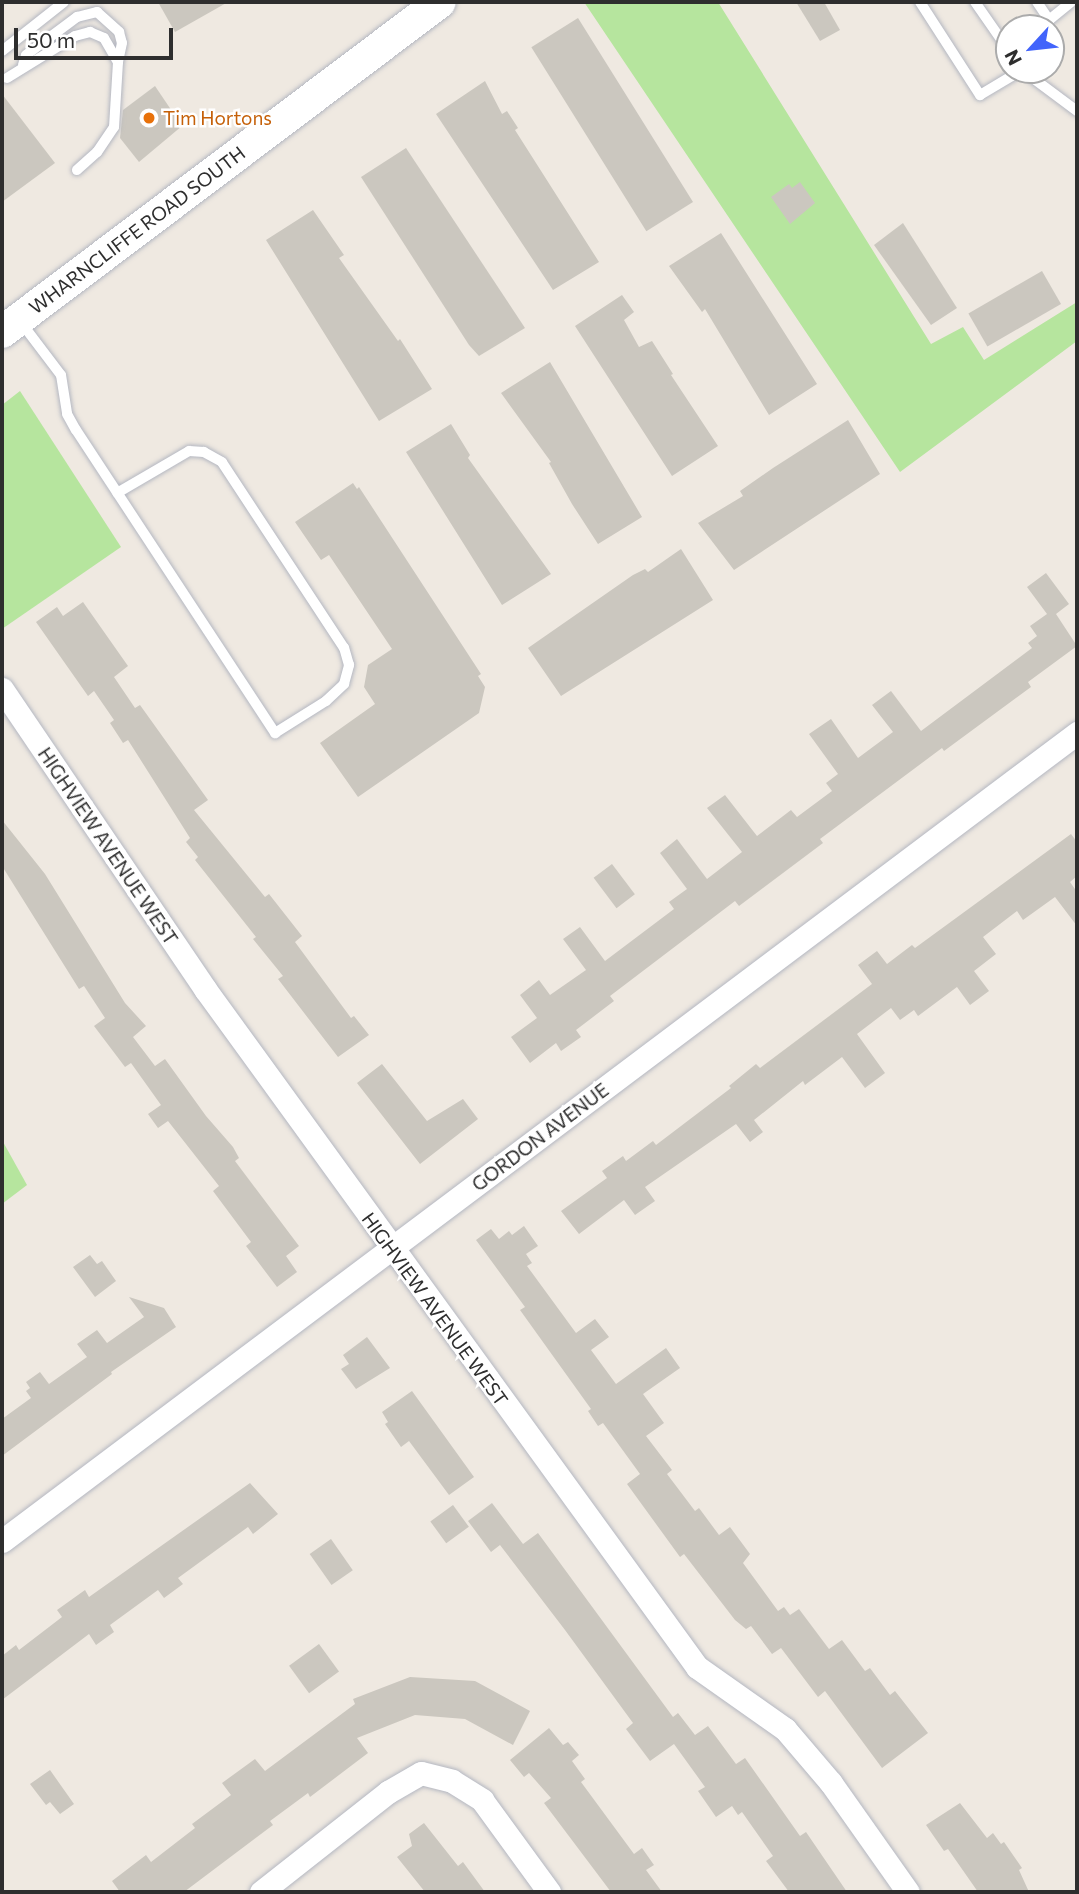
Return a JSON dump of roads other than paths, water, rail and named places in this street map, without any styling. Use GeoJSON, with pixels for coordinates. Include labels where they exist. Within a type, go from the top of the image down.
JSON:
{"type":"FeatureCollection","features":[{"type":"Feature","properties":{"kind":"main road","name":"WHARNCLIFFE ROAD SOUTH"},"geometry":{"type":"LineString","coordinates":[[10,325],[440,2]]}},
{"type":"Feature","properties":{"kind":"street","name":"HIGHVIEW AVENUE WEST"},"geometry":{"type":"LineString","coordinates":[[2,689],[205,989],[391,1249],[697,1667],[785,1729],[831,1783],[908,1892]]}},
{"type":"Feature","properties":{"kind":"street","name":"GORDON AVENUE"},"geometry":{"type":"LineString","coordinates":[[2,1541],[1077,733]]}},
{"type":"Feature","properties":{"kind":"street"},"geometry":{"type":"LineString","coordinates":[[261,1892],[388,1792],[421,1773],[452,1781],[482,1800],[549,1892]]}},
{"type":"Feature","properties":{"kind":"lane"},"geometry":{"type":"LineString","coordinates":[[2,51],[64,2]]}},
{"type":"Feature","properties":{"kind":"lane"},"geometry":{"type":"LineString","coordinates":[[920,2],[980,95],[998,84]]}},
{"type":"Feature","properties":{"kind":"lane"},"geometry":{"type":"LineString","coordinates":[[975,2],[995,31]]}},
{"type":"Feature","properties":{"kind":"lane"},"geometry":{"type":"LineString","coordinates":[[1037,2],[1049,20],[1071,2]]}},
{"type":"Feature","properties":{"kind":"lane"},"geometry":{"type":"LineString","coordinates":[[23,65],[26,55],[77,17],[97,12],[119,32],[122,43],[118,62],[114,127],[97,152],[77,170]]}},
{"type":"Feature","properties":{"kind":"lane"},"geometry":{"type":"LineString","coordinates":[[7,78],[23,65],[33,64],[75,36],[90,32],[104,38],[118,62]]}},
{"type":"Feature","properties":{"kind":"lane"},"geometry":{"type":"LineString","coordinates":[[1041,84],[1077,111]]}},
{"type":"Feature","properties":{"kind":"lane"},"geometry":{"type":"LineString","coordinates":[[10,325],[61,375],[67,414],[117,493],[275,733],[326,701],[344,684],[348,665],[344,649],[222,462],[204,452],[189,451],[117,493]]}},
{"type":"Feature","properties":{"kind":"place","name":"Tim Hortons"},"geometry":{"type":"Point","coordinates":[149,118]}}]}
